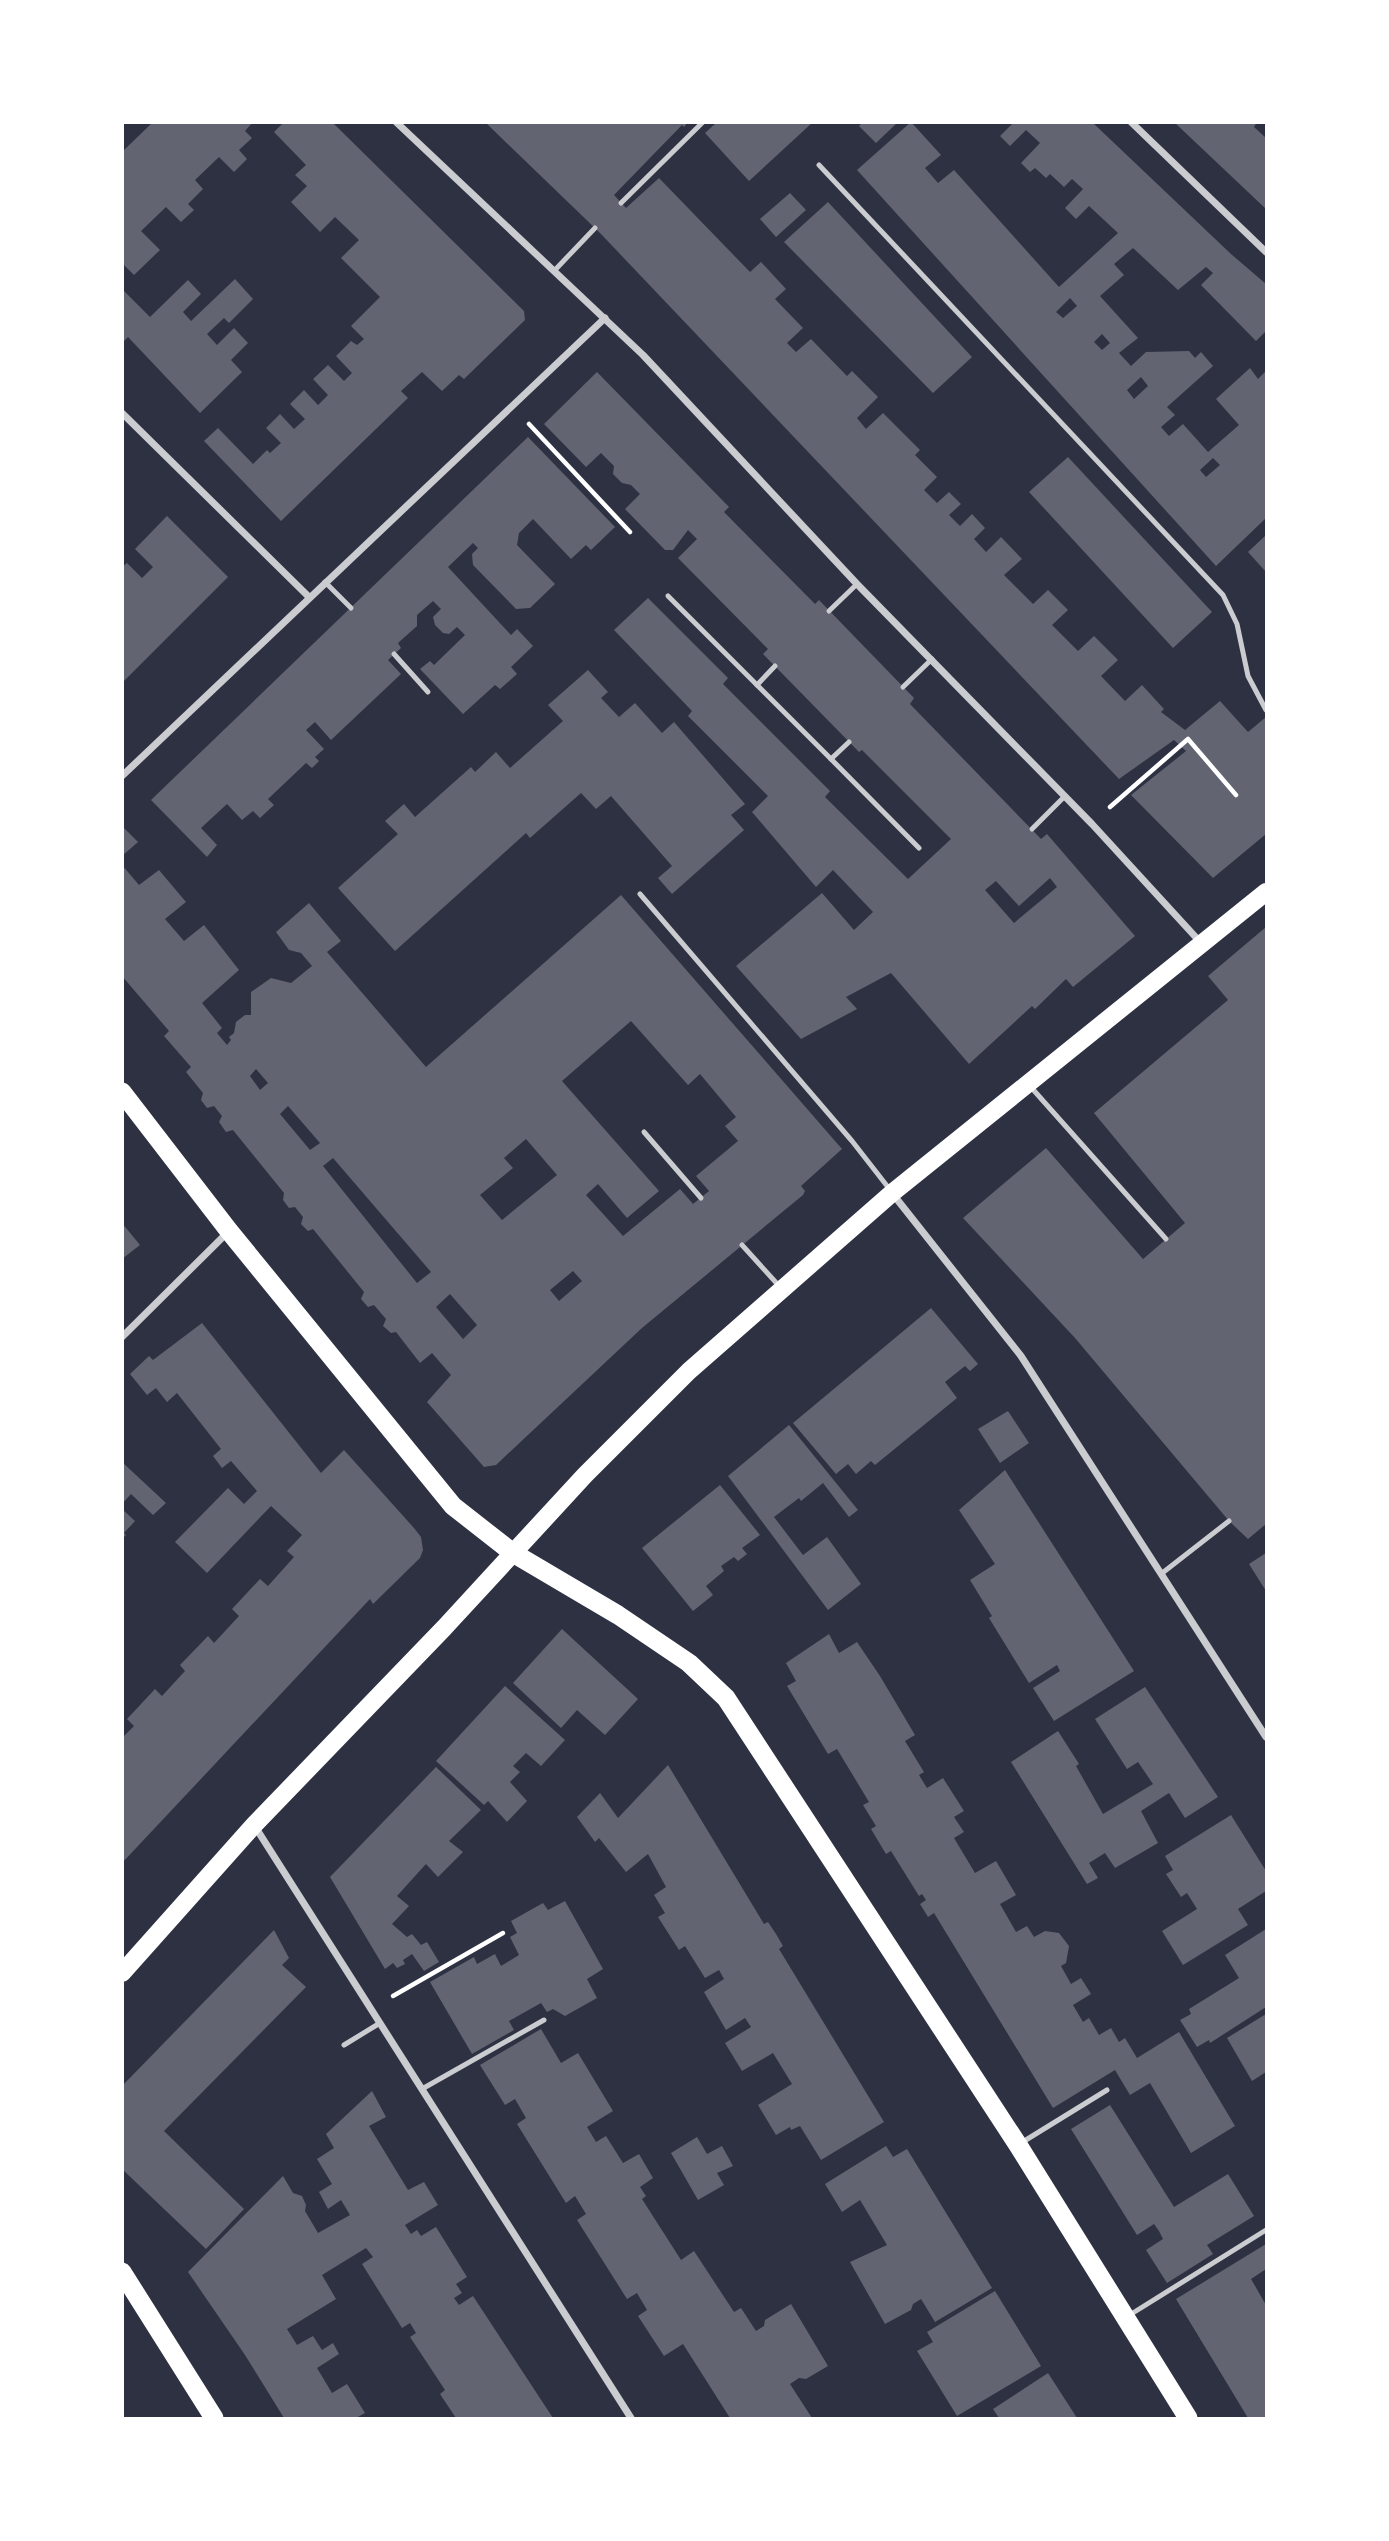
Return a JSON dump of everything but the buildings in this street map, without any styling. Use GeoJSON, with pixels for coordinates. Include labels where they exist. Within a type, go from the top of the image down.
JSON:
{"type":"FeatureCollection","features":[{"type":"Feature","properties":{"kind":"highway"},"geometry":{"type":"LineString","coordinates":[[122,1092],[229,1231],[453,1506],[513,1553],[577,1589],[689,1663],[726,1698],[1018,2145],[1188,2418]]}},
{"type":"Feature","properties":{"kind":"highway"},"geometry":{"type":"LineString","coordinates":[[122,2272],[214,2418]]}},
{"type":"Feature","properties":{"kind":"main road"},"geometry":{"type":"LineString","coordinates":[[122,1973],[254,1825],[576,1485],[689,1371],[892,1193],[1266,892]]}},
{"type":"Feature","properties":{"kind":"street"},"geometry":{"type":"LineString","coordinates":[[396,122],[643,355],[856,584],[932,659],[1203,945]]}},
{"type":"Feature","properties":{"kind":"street"},"geometry":{"type":"LineString","coordinates":[[1131,122],[1266,252]]}},
{"type":"Feature","properties":{"kind":"street"},"geometry":{"type":"LineString","coordinates":[[122,776],[606,318]]}},
{"type":"Feature","properties":{"kind":"street"},"geometry":{"type":"LineString","coordinates":[[122,414],[309,597]]}},
{"type":"Feature","properties":{"kind":"street"},"geometry":{"type":"LineString","coordinates":[[892,1193],[1021,1356],[1266,1737]]}},
{"type":"Feature","properties":{"kind":"street"},"geometry":{"type":"LineString","coordinates":[[122,1337],[229,1231]]}},
{"type":"Feature","properties":{"kind":"street"},"geometry":{"type":"LineString","coordinates":[[254,1825],[631,2418]]}},
{"type":"Feature","properties":{"kind":"lane"},"geometry":{"type":"LineString","coordinates":[[621,203],[703,122]]}},
{"type":"Feature","properties":{"kind":"lane"},"geometry":{"type":"LineString","coordinates":[[819,165],[1223,595],[1237,624],[1248,676],[1266,709]]}},
{"type":"Feature","properties":{"kind":"lane"},"geometry":{"type":"LineString","coordinates":[[554,271],[595,229]]}},
{"type":"Feature","properties":{"kind":"lane"},"geometry":{"type":"LineString","coordinates":[[325,582],[351,608]]}},
{"type":"Feature","properties":{"kind":"lane"},"geometry":{"type":"LineString","coordinates":[[829,611],[856,584]]}},
{"type":"Feature","properties":{"kind":"lane"},"geometry":{"type":"LineString","coordinates":[[668,596],[919,848]]}},
{"type":"Feature","properties":{"kind":"lane"},"geometry":{"type":"LineString","coordinates":[[394,654],[428,692]]}},
{"type":"Feature","properties":{"kind":"lane"},"geometry":{"type":"LineString","coordinates":[[903,687],[932,659]]}},
{"type":"Feature","properties":{"kind":"lane"},"geometry":{"type":"LineString","coordinates":[[757,685],[775,666]]}},
{"type":"Feature","properties":{"kind":"lane"},"geometry":{"type":"LineString","coordinates":[[831,759],[849,742]]}},
{"type":"Feature","properties":{"kind":"lane"},"geometry":{"type":"LineString","coordinates":[[1032,829],[1064,797]]}},
{"type":"Feature","properties":{"kind":"lane"},"geometry":{"type":"LineString","coordinates":[[640,894],[852,1142],[892,1193]]}},
{"type":"Feature","properties":{"kind":"lane"},"geometry":{"type":"LineString","coordinates":[[1029,1085],[1166,1239]]}},
{"type":"Feature","properties":{"kind":"lane"},"geometry":{"type":"LineString","coordinates":[[644,1132],[701,1198]]}},
{"type":"Feature","properties":{"kind":"lane"},"geometry":{"type":"LineString","coordinates":[[743,1245],[782,1290]]}},
{"type":"Feature","properties":{"kind":"lane"},"geometry":{"type":"LineString","coordinates":[[1161,1574],[1229,1521]]}},
{"type":"Feature","properties":{"kind":"lane"},"geometry":{"type":"LineString","coordinates":[[422,2089],[544,2020]]}},
{"type":"Feature","properties":{"kind":"lane"},"geometry":{"type":"LineString","coordinates":[[344,2045],[380,2023]]}},
{"type":"Feature","properties":{"kind":"lane"},"geometry":{"type":"LineString","coordinates":[[1018,2145],[1107,2090]]}},
{"type":"Feature","properties":{"kind":"lane"},"geometry":{"type":"LineString","coordinates":[[1125,2317],[1266,2230]]}},
{"type":"Feature","properties":{"kind":"path"},"geometry":{"type":"LineString","coordinates":[[511,406],[630,532]]}},
{"type":"Feature","properties":{"kind":"path"},"geometry":{"type":"LineString","coordinates":[[1132,788],[1188,739],[1236,795]]}},
{"type":"Feature","properties":{"kind":"path"},"geometry":{"type":"LineString","coordinates":[[371,2009],[503,1933]]}}]}
